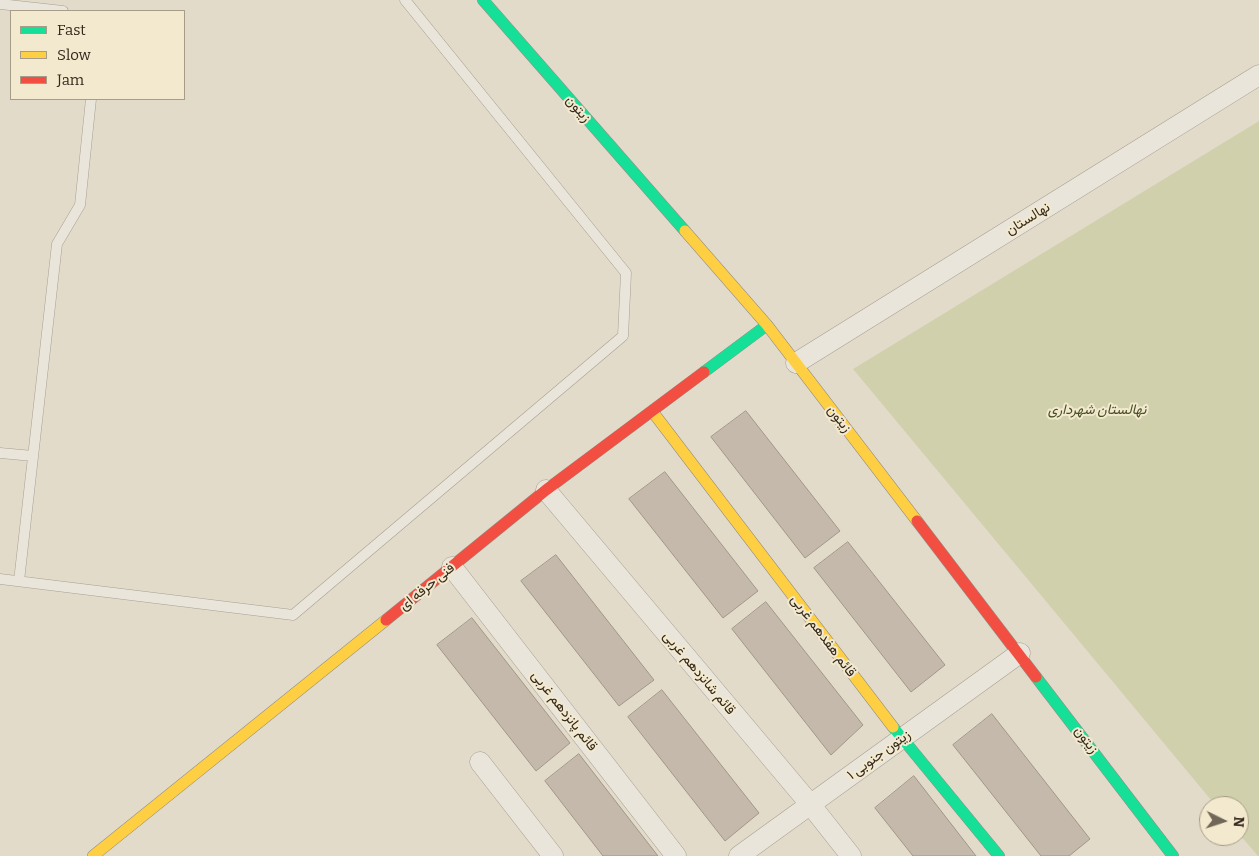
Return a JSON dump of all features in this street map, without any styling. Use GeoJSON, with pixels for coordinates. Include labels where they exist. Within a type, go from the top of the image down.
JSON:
{"type":"FeatureCollection","features":[{"type":"Feature","properties":{"kind":"street","name":"زیتون"},"geometry":{"type":"LineString","coordinates":[[483,0],[767,324],[1174,856]]}},
{"type":"Feature","properties":{"kind":"street","name":"نهالستان"},"geometry":{"type":"LineString","coordinates":[[796,363],[1259,75]]}},
{"type":"Feature","properties":{"kind":"street","name":"فنی حرفه ای"},"geometry":{"type":"LineString","coordinates":[[94,856],[546,490],[767,324]]}},
{"type":"Feature","properties":{"kind":"street","name":"قائم هفدهم غربی"},"geometry":{"type":"LineString","coordinates":[[652,411],[902,738],[999,856]]}},
{"type":"Feature","properties":{"kind":"street","name":"قائم شانزدهم غربی"},"geometry":{"type":"LineString","coordinates":[[546,490],[810,804],[851,856]]}},
{"type":"Feature","properties":{"kind":"street","name":"قائم پانزدهم غربی"},"geometry":{"type":"LineString","coordinates":[[452,567],[676,856]]}},
{"type":"Feature","properties":{"kind":"street","name":"زیتون جنوبی ۱"},"geometry":{"type":"LineString","coordinates":[[739,856],[1020,654]]}},
{"type":"Feature","properties":{"kind":"street"},"geometry":{"type":"LineString","coordinates":[[480,762],[553,856]]}},
{"type":"Feature","properties":{"kind":"lane"},"geometry":{"type":"LineString","coordinates":[[0,578],[293,615],[623,336],[626,273],[405,0]]}},
{"type":"Feature","properties":{"kind":"lane"},"geometry":{"type":"LineString","coordinates":[[0,4],[54,10]]}},
{"type":"Feature","properties":{"kind":"lane"},"geometry":{"type":"LineString","coordinates":[[19,581],[57,244],[80,205],[90,100]]}},
{"type":"Feature","properties":{"kind":"lane"},"geometry":{"type":"LineString","coordinates":[[0,453],[33,456]]}},
{"type":"Feature","properties":{"kind":"green space","name":"نهالستان شهرداری"},"geometry":{"type":"Polygon","coordinates":[[[1259,121],[1259,856],[1249,846],[1249,796],[1208,796],[853,369],[1259,121]]]}},
{"type":"Feature","properties":{"kind":"building"},"geometry":{"type":"Polygon","coordinates":[[[746,411],[840,531],[805,558],[711,437],[746,411]]]}},
{"type":"Feature","properties":{"kind":"building"},"geometry":{"type":"Polygon","coordinates":[[[665,472],[758,591],[723,618],[629,499],[665,472]]]}},
{"type":"Feature","properties":{"kind":"building"},"geometry":{"type":"Polygon","coordinates":[[[848,542],[945,665],[911,692],[814,568],[848,542]]]}},
{"type":"Feature","properties":{"kind":"building"},"geometry":{"type":"Polygon","coordinates":[[[556,555],[654,680],[619,706],[521,581],[556,555]]]}},
{"type":"Feature","properties":{"kind":"building"},"geometry":{"type":"Polygon","coordinates":[[[766,602],[863,725],[831,755],[732,629],[766,602]]]}},
{"type":"Feature","properties":{"kind":"building"},"geometry":{"type":"Polygon","coordinates":[[[472,618],[570,743],[536,771],[437,645],[472,618]]]}},
{"type":"Feature","properties":{"kind":"building"},"geometry":{"type":"Polygon","coordinates":[[[662,690],[759,813],[725,841],[628,717],[662,690]]]}},
{"type":"Feature","properties":{"kind":"building"},"geometry":{"type":"Polygon","coordinates":[[[992,714],[1090,839],[1069,856],[1041,856],[953,745],[992,714]]]}},
{"type":"Feature","properties":{"kind":"building"},"geometry":{"type":"Polygon","coordinates":[[[579,754],[658,856],[603,856],[545,781],[579,754]]]}},
{"type":"Feature","properties":{"kind":"building"},"geometry":{"type":"Polygon","coordinates":[[[914,776],[976,856],[913,856],[875,808],[914,776]]]}},
{"type":"Feature","properties":{"kind":"traffic: fast"},"geometry":{"type":"LineString","coordinates":[[483,0],[685,231]]}},
{"type":"Feature","properties":{"kind":"traffic: fast"},"geometry":{"type":"LineString","coordinates":[[704,372],[767,325]]}},
{"type":"Feature","properties":{"kind":"traffic: fast"},"geometry":{"type":"LineString","coordinates":[[1036,677],[1173,856]]}},
{"type":"Feature","properties":{"kind":"traffic: fast"},"geometry":{"type":"LineString","coordinates":[[893,727],[999,856]]}},
{"type":"Feature","properties":{"kind":"traffic: slow"},"geometry":{"type":"LineString","coordinates":[[685,231],[767,325],[917,521]]}},
{"type":"Feature","properties":{"kind":"traffic: slow"},"geometry":{"type":"LineString","coordinates":[[652,411],[893,727]]}},
{"type":"Feature","properties":{"kind":"traffic: slow"},"geometry":{"type":"LineString","coordinates":[[93,856],[386,620]]}},
{"type":"Feature","properties":{"kind":"traffic: jam"},"geometry":{"type":"LineString","coordinates":[[386,620],[546,490],[704,372]]}},
{"type":"Feature","properties":{"kind":"traffic: jam"},"geometry":{"type":"LineString","coordinates":[[917,521],[1036,677]]}}]}
